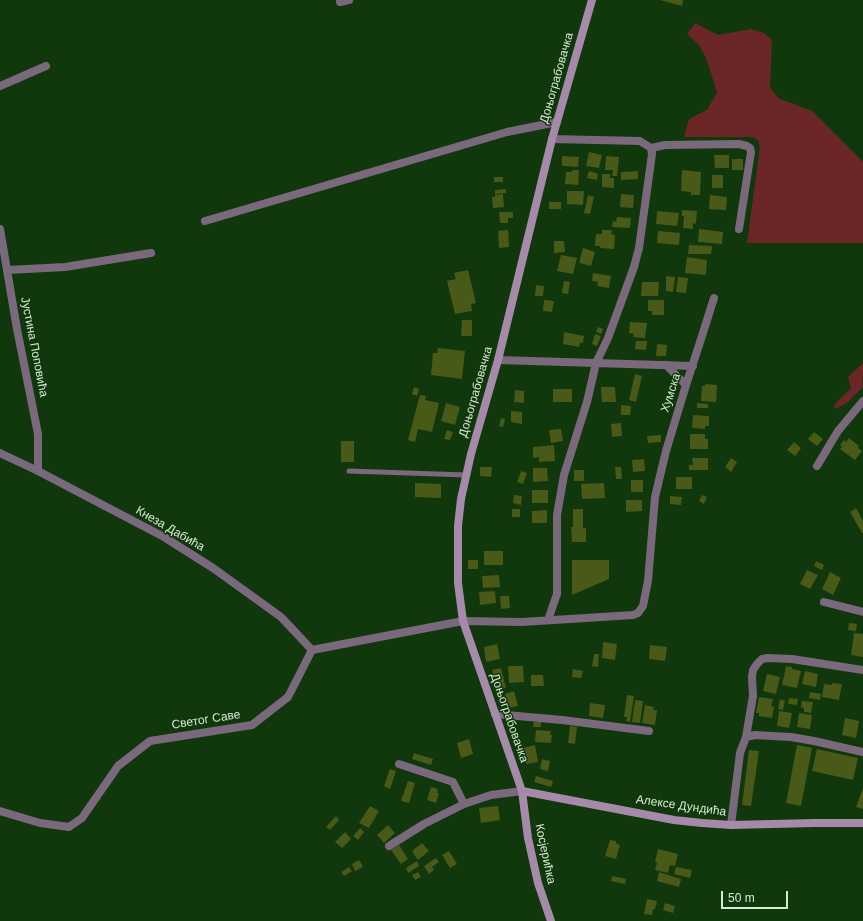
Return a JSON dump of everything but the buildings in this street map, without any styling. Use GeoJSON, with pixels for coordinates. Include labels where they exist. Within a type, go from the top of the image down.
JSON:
{"type":"FeatureCollection","features":[{"type":"Feature","properties":{"kind":"street"},"geometry":{"type":"LineString","coordinates":[[340,2],[349,0]]}},
{"type":"Feature","properties":{"kind":"street","name":"Доњограбовачка"},"geometry":{"type":"LineString","coordinates":[[522,791],[463,621],[458,583],[458,526],[460,499],[498,360],[552,139],[592,0]]}},
{"type":"Feature","properties":{"kind":"street"},"geometry":{"type":"LineString","coordinates":[[0,86],[46,66]]}},
{"type":"Feature","properties":{"kind":"street"},"geometry":{"type":"LineString","coordinates":[[205,221],[507,132],[557,122]]}},
{"type":"Feature","properties":{"kind":"street"},"geometry":{"type":"LineString","coordinates":[[548,620],[557,594],[557,515],[560,492],[587,402],[596,363],[608,338],[634,267],[639,248],[652,154],[651,148],[640,140],[552,139]]}},
{"type":"Feature","properties":{"kind":"street"},"geometry":{"type":"LineString","coordinates":[[651,148],[665,145],[739,144],[750,148],[751,152],[739,229]]}},
{"type":"Feature","properties":{"kind":"street","name":"Јустина Поповића"},"geometry":{"type":"LineString","coordinates":[[0,229],[17,330],[38,434],[38,471]]}},
{"type":"Feature","properties":{"kind":"street"},"geometry":{"type":"LineString","coordinates":[[8,270],[65,267],[151,253]]}},
{"type":"Feature","properties":{"kind":"street","name":"Хумска"},"geometry":{"type":"LineString","coordinates":[[463,621],[522,622],[633,615],[641,609],[643,606],[648,581],[655,497],[666,451],[714,298]]}},
{"type":"Feature","properties":{"kind":"street"},"geometry":{"type":"LineString","coordinates":[[498,360],[693,366]]}},
{"type":"Feature","properties":{"kind":"street"},"geometry":{"type":"LineString","coordinates":[[666,365],[686,385]]}},
{"type":"Feature","properties":{"kind":"street"},"geometry":{"type":"LineString","coordinates":[[817,466],[838,431],[863,401]]}},
{"type":"Feature","properties":{"kind":"street","name":"Кнеза Дабића"},"geometry":{"type":"LineString","coordinates":[[0,453],[38,471],[164,537],[213,568],[281,617],[312,650]]}},
{"type":"Feature","properties":{"kind":"street"},"geometry":{"type":"LineString","coordinates":[[824,602],[863,612]]}},
{"type":"Feature","properties":{"kind":"street"},"geometry":{"type":"LineString","coordinates":[[312,650],[463,621]]}},
{"type":"Feature","properties":{"kind":"street","name":"Светог Саве"},"geometry":{"type":"LineString","coordinates":[[0,812],[40,823],[69,827],[82,818],[118,766],[150,742],[252,725],[288,697],[312,650]]}},
{"type":"Feature","properties":{"kind":"street"},"geometry":{"type":"LineString","coordinates":[[731,825],[740,753],[742,743],[746,737],[752,696],[753,670],[757,664],[762,659],[768,658],[792,659],[863,670]]}},
{"type":"Feature","properties":{"kind":"street"},"geometry":{"type":"LineString","coordinates":[[495,714],[562,720],[649,732]]}},
{"type":"Feature","properties":{"kind":"street"},"geometry":{"type":"LineString","coordinates":[[746,737],[755,735],[791,737],[863,752]]}},
{"type":"Feature","properties":{"kind":"street"},"geometry":{"type":"LineString","coordinates":[[399,764],[453,782],[464,804]]}},
{"type":"Feature","properties":{"kind":"street"},"geometry":{"type":"LineString","coordinates":[[389,846],[424,824],[464,804],[491,795],[522,791]]}},
{"type":"Feature","properties":{"kind":"street","name":"Алексе Дундића"},"geometry":{"type":"LineString","coordinates":[[522,791],[674,820],[702,823],[731,825],[863,823]]}},
{"type":"Feature","properties":{"kind":"street","name":"Косјерићка"},"geometry":{"type":"LineString","coordinates":[[522,791],[528,838],[538,883],[551,921]]}},
{"type":"Feature","properties":{"kind":"lane"},"geometry":{"type":"LineString","coordinates":[[349,471],[466,475]]}},
{"type":"Feature","properties":{"kind":"shaded area"},"geometry":{"type":"Polygon","coordinates":[[[695,23],[718,35],[751,29],[764,33],[772,40],[770,87],[778,98],[812,111],[863,162],[863,243],[747,243],[760,147],[758,140],[753,137],[684,137],[689,119],[707,110],[717,92],[706,58],[698,44],[687,34],[695,23]]]}},
{"type":"Feature","properties":{"kind":"shaded area"},"geometry":{"type":"Polygon","coordinates":[[[863,363],[863,387],[847,403],[835,409],[834,405],[851,388],[848,377],[863,363]]]}}]}
